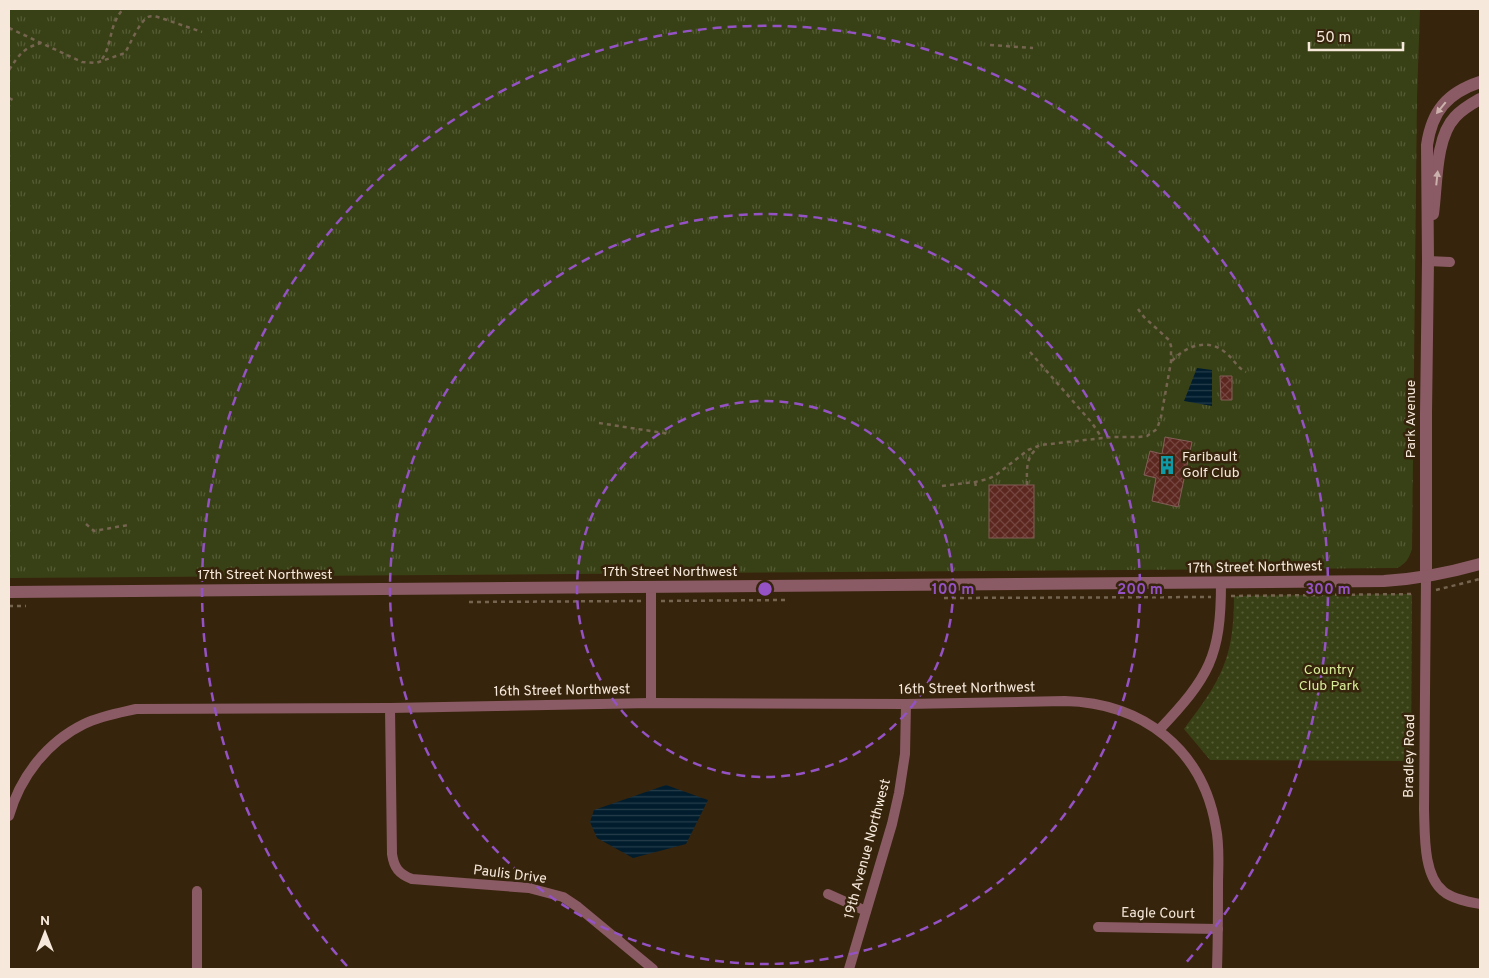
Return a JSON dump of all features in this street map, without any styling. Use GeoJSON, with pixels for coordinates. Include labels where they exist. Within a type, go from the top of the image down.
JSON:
{"type":"FeatureCollection","features":[{"type":"Feature","properties":{"kind":"street","name":"Park Avenue"},"geometry":{"type":"LineString","coordinates":[[1426,577],[1428,261],[1426,167],[1429,127],[1436,112],[1448,100],[1459,91],[1480,82]]}},
{"type":"Feature","properties":{"kind":"street","name":"Park Avenue"},"geometry":{"type":"LineString","coordinates":[[1428,261],[1440,148],[1446,130],[1453,118],[1463,109],[1480,99]]}},
{"type":"Feature","properties":{"kind":"street"},"geometry":{"type":"LineString","coordinates":[[1428,261],[1450,262]]}},
{"type":"Feature","properties":{"kind":"street","name":"17th Street Northwest"},"geometry":{"type":"LineString","coordinates":[[9,592],[1384,581],[1426,577],[1480,564]]}},
{"type":"Feature","properties":{"kind":"street","name":"Bradley Road"},"geometry":{"type":"LineString","coordinates":[[1426,577],[1424,810],[1426,851],[1435,882],[1444,892],[1456,898],[1480,904]]}},
{"type":"Feature","properties":{"kind":"street"},"geometry":{"type":"LineString","coordinates":[[1159,730],[1192,695],[1206,672],[1213,655],[1220,620],[1221,583]]}},
{"type":"Feature","properties":{"kind":"street"},"geometry":{"type":"LineString","coordinates":[[651,587],[651,703]]}},
{"type":"Feature","properties":{"kind":"street","name":"16th Street Northwest"},"geometry":{"type":"LineString","coordinates":[[9,816],[12,803],[24,779],[41,757],[60,739],[84,724],[110,714],[136,709],[390,708],[651,703],[906,704],[1090,702],[1122,711],[1159,730],[1192,764],[1201,780],[1210,800],[1218,839],[1218,969]]}},
{"type":"Feature","properties":{"kind":"street","name":"19th Avenue Northwest"},"geometry":{"type":"LineString","coordinates":[[849,969],[900,793],[905,754],[906,704]]}},
{"type":"Feature","properties":{"kind":"street","name":"Paulis Drive"},"geometry":{"type":"LineString","coordinates":[[390,708],[392,854],[393,864],[399,872],[412,879],[529,888],[563,897],[578,907],[653,969]]}},
{"type":"Feature","properties":{"kind":"street"},"geometry":{"type":"LineString","coordinates":[[196,891],[196,969]]}},
{"type":"Feature","properties":{"kind":"street"},"geometry":{"type":"LineString","coordinates":[[828,894],[866,911]]}},
{"type":"Feature","properties":{"kind":"street","name":"Eagle Court"},"geometry":{"type":"LineString","coordinates":[[1098,927],[1218,929]]}},
{"type":"Feature","properties":{"kind":"path"},"geometry":{"type":"LineString","coordinates":[[101,60],[107,48],[113,25],[123,9]]}},
{"type":"Feature","properties":{"kind":"path"},"geometry":{"type":"LineString","coordinates":[[9,28],[82,62],[90,63],[125,53],[142,23],[148,17],[161,18],[202,32]]}},
{"type":"Feature","properties":{"kind":"path"},"geometry":{"type":"LineString","coordinates":[[9,70],[21,52],[28,47],[42,43]]}},
{"type":"Feature","properties":{"kind":"path"},"geometry":{"type":"LineString","coordinates":[[990,45],[1033,48]]}},
{"type":"Feature","properties":{"kind":"path"},"geometry":{"type":"LineString","coordinates":[[9,98],[15,101]]}},
{"type":"Feature","properties":{"kind":"path"},"geometry":{"type":"LineString","coordinates":[[942,486],[975,482],[996,475],[1028,450],[1041,445],[1102,438],[1147,436],[1157,429],[1161,417],[1172,354],[1169,340],[1144,318],[1138,309]]}},
{"type":"Feature","properties":{"kind":"path"},"geometry":{"type":"LineString","coordinates":[[1171,362],[1178,354],[1190,346],[1206,345],[1224,351],[1236,366],[1246,372]]}},
{"type":"Feature","properties":{"kind":"path"},"geometry":{"type":"LineString","coordinates":[[1030,352],[1092,423],[1102,438]]}},
{"type":"Feature","properties":{"kind":"path"},"geometry":{"type":"LineString","coordinates":[[599,423],[670,434]]}},
{"type":"Feature","properties":{"kind":"path"},"geometry":{"type":"LineString","coordinates":[[1027,485],[1029,457],[1041,445]]}},
{"type":"Feature","properties":{"kind":"path"},"geometry":{"type":"LineString","coordinates":[[975,482],[976,488]]}},
{"type":"Feature","properties":{"kind":"path"},"geometry":{"type":"LineString","coordinates":[[86,524],[94,532],[128,525]]}},
{"type":"Feature","properties":{"kind":"green space","name":"Faribault Golf Club"},"geometry":{"type":"Polygon","coordinates":[[[9,9],[1420,9],[1417,97],[1411,552],[1405,563],[1397,568],[9,578],[9,9]]]}},
{"type":"Feature","properties":{"kind":"green space","name":"Country Club Park"},"geometry":{"type":"Polygon","coordinates":[[[1412,594],[1411,761],[1210,760],[1184,729],[1216,682],[1223,668],[1231,636],[1234,596],[1412,594]]]}},
{"type":"Feature","properties":{"kind":"water"},"geometry":{"type":"Polygon","coordinates":[[[1197,368],[1212,370],[1212,406],[1184,401],[1197,368]]]}},
{"type":"Feature","properties":{"kind":"water"},"geometry":{"type":"Polygon","coordinates":[[[666,785],[708,800],[686,844],[633,858],[597,838],[590,822],[594,810],[666,785]]]}},
{"type":"Feature","properties":{"kind":"building"},"geometry":{"type":"Polygon","coordinates":[[[1220,376],[1232,376],[1232,400],[1221,400],[1220,376]]]}},
{"type":"Feature","properties":{"kind":"building","name":"Faribault Golf Club"},"geometry":{"type":"Polygon","coordinates":[[[1165,437],[1192,442],[1178,507],[1152,501],[1156,478],[1144,475],[1150,451],[1162,454],[1165,437]]]}},
{"type":"Feature","properties":{"kind":"building"},"geometry":{"type":"Polygon","coordinates":[[[989,485],[1034,485],[1034,538],[989,538],[989,485]]]}},
{"type":"Feature","properties":{"kind":"place","name":"Faribault Golf Club"},"geometry":{"type":"Point","coordinates":[1167,465]}}]}
